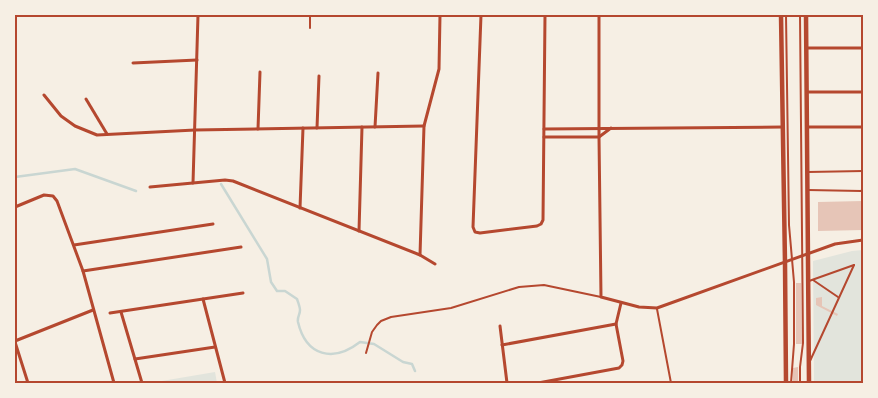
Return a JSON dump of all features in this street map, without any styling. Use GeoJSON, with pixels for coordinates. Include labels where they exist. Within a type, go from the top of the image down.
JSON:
{"type":"FeatureCollection","features":[{"type":"Feature","properties":{"kind":"street"},"geometry":{"type":"LineString","coordinates":[[194,183],[198,15]]}},
{"type":"Feature","properties":{"kind":"street"},"geometry":{"type":"LineString","coordinates":[[420,255],[424,126],[439,69],[440,15]]}},
{"type":"Feature","properties":{"kind":"street"},"geometry":{"type":"LineString","coordinates":[[481,15],[473,227],[475,232],[480,233],[541,224],[545,15]]}},
{"type":"Feature","properties":{"kind":"street"},"geometry":{"type":"LineString","coordinates":[[600,15],[601,297],[638,307],[657,308],[835,244],[863,240]]}},
{"type":"Feature","properties":{"kind":"street"},"geometry":{"type":"LineString","coordinates":[[781,15],[786,383]]}},
{"type":"Feature","properties":{"kind":"street"},"geometry":{"type":"LineString","coordinates":[[806,15],[809,254],[811,280],[809,383]]}},
{"type":"Feature","properties":{"kind":"street"},"geometry":{"type":"LineString","coordinates":[[807,48],[863,48]]}},
{"type":"Feature","properties":{"kind":"street"},"geometry":{"type":"LineString","coordinates":[[133,63],[197,60]]}},
{"type":"Feature","properties":{"kind":"street"},"geometry":{"type":"LineString","coordinates":[[258,128],[260,72]]}},
{"type":"Feature","properties":{"kind":"street"},"geometry":{"type":"LineString","coordinates":[[375,127],[378,73]]}},
{"type":"Feature","properties":{"kind":"street"},"geometry":{"type":"LineString","coordinates":[[317,128],[319,76]]}},
{"type":"Feature","properties":{"kind":"street"},"geometry":{"type":"LineString","coordinates":[[808,92],[863,92]]}},
{"type":"Feature","properties":{"kind":"street"},"geometry":{"type":"LineString","coordinates":[[44,95],[61,116],[75,126],[98,135],[258,128],[424,126]]}},
{"type":"Feature","properties":{"kind":"street"},"geometry":{"type":"LineString","coordinates":[[86,99],[107,134]]}},
{"type":"Feature","properties":{"kind":"street"},"geometry":{"type":"LineString","coordinates":[[808,127],[863,126]]}},
{"type":"Feature","properties":{"kind":"street"},"geometry":{"type":"LineString","coordinates":[[359,231],[362,127]]}},
{"type":"Feature","properties":{"kind":"street"},"geometry":{"type":"LineString","coordinates":[[544,129],[783,127]]}},
{"type":"Feature","properties":{"kind":"street"},"geometry":{"type":"LineString","coordinates":[[300,208],[303,128]]}},
{"type":"Feature","properties":{"kind":"street"},"geometry":{"type":"LineString","coordinates":[[556,128],[556,138]]}},
{"type":"Feature","properties":{"kind":"street"},"geometry":{"type":"LineString","coordinates":[[544,137],[599,137],[611,128]]}},
{"type":"Feature","properties":{"kind":"street"},"geometry":{"type":"LineString","coordinates":[[150,187],[233,180],[420,255],[435,264]]}},
{"type":"Feature","properties":{"kind":"street"},"geometry":{"type":"LineString","coordinates":[[15,207],[44,196],[53,196],[57,201],[83,271],[114,383]]}},
{"type":"Feature","properties":{"kind":"street"},"geometry":{"type":"LineString","coordinates":[[74,245],[213,224]]}},
{"type":"Feature","properties":{"kind":"street"},"geometry":{"type":"LineString","coordinates":[[83,271],[241,247]]}},
{"type":"Feature","properties":{"kind":"street"},"geometry":{"type":"LineString","coordinates":[[110,313],[243,293]]}},
{"type":"Feature","properties":{"kind":"street"},"geometry":{"type":"LineString","coordinates":[[203,299],[225,383]]}},
{"type":"Feature","properties":{"kind":"street"},"geometry":{"type":"LineString","coordinates":[[538,383],[618,368],[622,365],[623,361],[616,324],[621,303]]}},
{"type":"Feature","properties":{"kind":"street"},"geometry":{"type":"LineString","coordinates":[[28,383],[15,342],[94,310]]}},
{"type":"Feature","properties":{"kind":"street"},"geometry":{"type":"LineString","coordinates":[[121,311],[142,383]]}},
{"type":"Feature","properties":{"kind":"street"},"geometry":{"type":"LineString","coordinates":[[502,345],[616,324]]}},
{"type":"Feature","properties":{"kind":"street"},"geometry":{"type":"LineString","coordinates":[[500,326],[507,383]]}},
{"type":"Feature","properties":{"kind":"street"},"geometry":{"type":"LineString","coordinates":[[135,359],[216,347]]}},
{"type":"Feature","properties":{"kind":"lane"},"geometry":{"type":"LineString","coordinates":[[310,15],[310,28]]}},
{"type":"Feature","properties":{"kind":"lane"},"geometry":{"type":"LineString","coordinates":[[786,15],[789,225],[794,282],[794,344],[791,383]]}},
{"type":"Feature","properties":{"kind":"lane"},"geometry":{"type":"LineString","coordinates":[[800,15],[803,343],[800,383]]}},
{"type":"Feature","properties":{"kind":"lane"},"geometry":{"type":"LineString","coordinates":[[808,172],[863,170]]}},
{"type":"Feature","properties":{"kind":"lane"},"geometry":{"type":"LineString","coordinates":[[808,190],[861,191],[863,189]]}},
{"type":"Feature","properties":{"kind":"lane"},"geometry":{"type":"LineString","coordinates":[[809,363],[854,265],[811,280]]}},
{"type":"Feature","properties":{"kind":"lane"},"geometry":{"type":"LineString","coordinates":[[811,280],[839,298]]}},
{"type":"Feature","properties":{"kind":"lane"},"geometry":{"type":"LineString","coordinates":[[366,353],[372,332],[377,324],[391,317],[451,308],[519,287],[544,286],[601,297]]}},
{"type":"Feature","properties":{"kind":"lane"},"geometry":{"type":"LineString","coordinates":[[657,308],[670,376],[669,383]]}},
{"type":"Feature","properties":{"kind":"shaded area"},"geometry":{"type":"Polygon","coordinates":[[[863,250],[863,383],[814,383],[813,261],[863,250]]]}},
{"type":"Feature","properties":{"kind":"shaded area"},"geometry":{"type":"Polygon","coordinates":[[[215,372],[217,383],[150,383],[215,372]]]}},
{"type":"Feature","properties":{"kind":"building"},"geometry":{"type":"Polygon","coordinates":[[[863,201],[863,230],[818,231],[818,202],[863,201]]]}},
{"type":"Feature","properties":{"kind":"building"},"geometry":{"type":"Polygon","coordinates":[[[796,283],[801,283],[802,344],[796,344],[796,283]]]}},
{"type":"Feature","properties":{"kind":"building"},"geometry":{"type":"Polygon","coordinates":[[[822,297],[822,306],[838,314],[837,316],[816,305],[816,298],[822,297]]]}},
{"type":"Feature","properties":{"kind":"building"},"geometry":{"type":"Polygon","coordinates":[[[798,367],[798,383],[793,383],[793,368],[798,367]]]}},
{"type":"Feature","properties":{"kind":"waterway"},"geometry":{"type":"LineString","coordinates":[[15,177],[75,169],[136,191]]}},
{"type":"Feature","properties":{"kind":"waterway"},"geometry":{"type":"LineString","coordinates":[[221,184],[267,259],[271,282],[277,291],[285,291],[297,299],[300,310],[298,322],[307,342],[314,349],[322,353],[331,354],[350,349],[360,342],[374,344],[403,362],[412,364],[415,371]]}}]}
